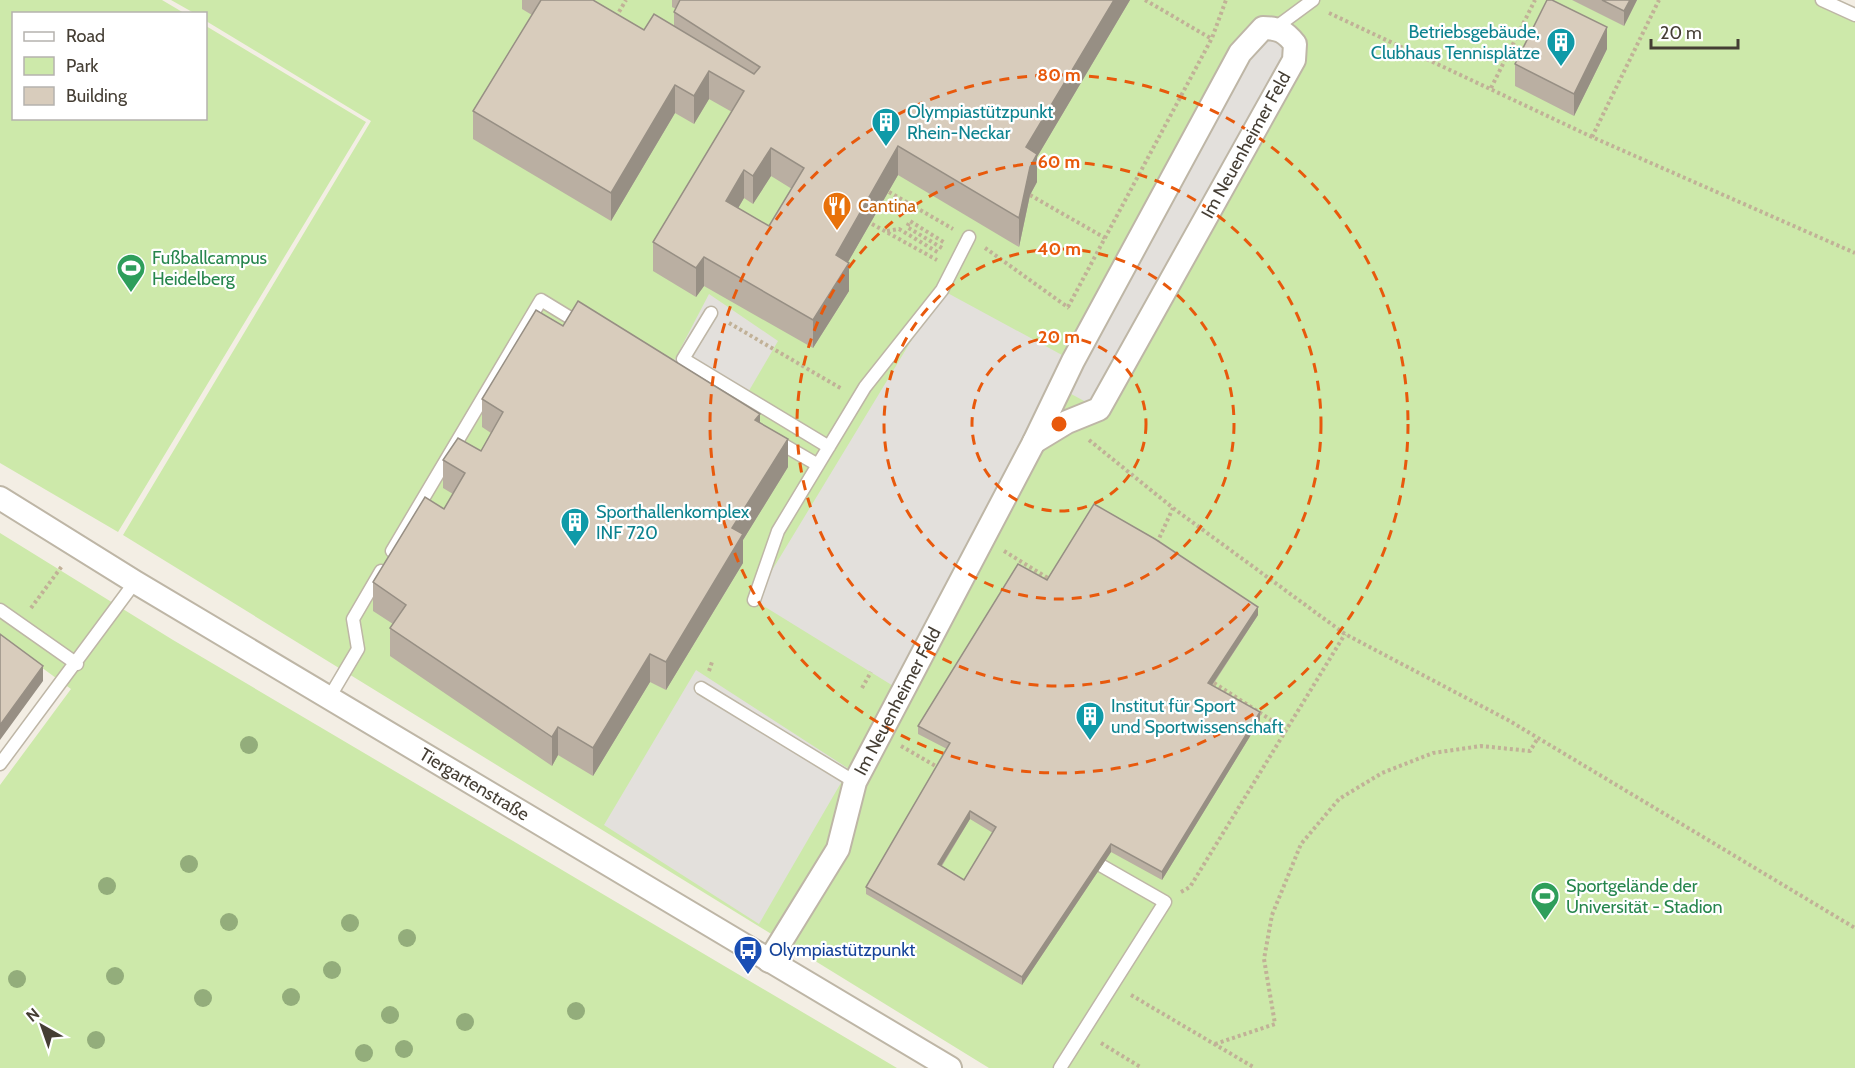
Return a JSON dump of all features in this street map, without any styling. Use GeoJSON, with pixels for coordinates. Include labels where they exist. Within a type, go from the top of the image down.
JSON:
{"type":"FeatureCollection","features":[{"type":"Feature","properties":{"kind":"street","name":"Im Neuenheimer Feld"},"geometry":{"type":"LineString","coordinates":[[769,961],[838,849],[855,782],[1034,442],[1073,361],[1240,53],[1263,28],[1275,28],[1286,32],[1295,44],[1294,60],[1099,409],[1067,422],[1034,442]]}},
{"type":"Feature","properties":{"kind":"street","name":"Tiergartenstraße"},"geometry":{"type":"LineString","coordinates":[[0,498],[135,582],[950,1068]]}},
{"type":"Feature","properties":{"kind":"lane"},"geometry":{"type":"LineString","coordinates":[[1822,0],[1855,15]]}},
{"type":"Feature","properties":{"kind":"lane"},"geometry":{"type":"LineString","coordinates":[[1275,28],[1312,1]]}},
{"type":"Feature","properties":{"kind":"lane"},"geometry":{"type":"LineString","coordinates":[[754,600],[778,531],[858,398],[942,290],[951,268],[969,237]]}},
{"type":"Feature","properties":{"kind":"lane"},"geometry":{"type":"LineString","coordinates":[[329,698],[358,649],[353,619],[541,300],[592,331]]}},
{"type":"Feature","properties":{"kind":"lane"},"geometry":{"type":"LineString","coordinates":[[711,313],[683,359],[829,447]]}},
{"type":"Feature","properties":{"kind":"lane"},"geometry":{"type":"LineString","coordinates":[[767,434],[818,465]]}},
{"type":"Feature","properties":{"kind":"lane"},"geometry":{"type":"LineString","coordinates":[[0,764],[135,582]]}},
{"type":"Feature","properties":{"kind":"lane"},"geometry":{"type":"LineString","coordinates":[[0,610],[76,664]]}},
{"type":"Feature","properties":{"kind":"lane"},"geometry":{"type":"LineString","coordinates":[[700,688],[855,782]]}},
{"type":"Feature","properties":{"kind":"lane"},"geometry":{"type":"LineString","coordinates":[[1060,1068],[1165,902],[1102,866]]}},
{"type":"Feature","properties":{"kind":"path"},"geometry":{"type":"LineString","coordinates":[[615,18],[626,0]]}},
{"type":"Feature","properties":{"kind":"path"},"geometry":{"type":"LineString","coordinates":[[1146,0],[1240,53]]}},
{"type":"Feature","properties":{"kind":"path"},"geometry":{"type":"LineString","coordinates":[[1068,307],[1212,39],[1227,0]]}},
{"type":"Feature","properties":{"kind":"path"},"geometry":{"type":"LineString","coordinates":[[1491,88],[1534,0]]}},
{"type":"Feature","properties":{"kind":"path"},"geometry":{"type":"LineString","coordinates":[[1592,137],[1659,0]]}},
{"type":"Feature","properties":{"kind":"path"},"geometry":{"type":"LineString","coordinates":[[1312,1],[1327,12],[1592,137],[1855,253]]}},
{"type":"Feature","properties":{"kind":"path"},"geometry":{"type":"LineString","coordinates":[[889,192],[969,237],[1095,324]]}},
{"type":"Feature","properties":{"kind":"path"},"geometry":{"type":"LineString","coordinates":[[1030,195],[1133,253]]}},
{"type":"Feature","properties":{"kind":"path"},"geometry":{"type":"LineString","coordinates":[[944,249],[907,227],[910,221],[960,252]]}},
{"type":"Feature","properties":{"kind":"path"},"geometry":{"type":"LineString","coordinates":[[872,224],[951,268]]}},
{"type":"Feature","properties":{"kind":"path"},"geometry":{"type":"LineString","coordinates":[[887,231],[899,229],[941,254]]}},
{"type":"Feature","properties":{"kind":"path"},"geometry":{"type":"LineString","coordinates":[[711,313],[858,398]]}},
{"type":"Feature","properties":{"kind":"path"},"geometry":{"type":"LineString","coordinates":[[1067,422],[1173,508],[1345,634],[1538,738],[1855,928]]}},
{"type":"Feature","properties":{"kind":"path"},"geometry":{"type":"LineString","coordinates":[[1155,547],[1173,508]]}},
{"type":"Feature","properties":{"kind":"path"},"geometry":{"type":"LineString","coordinates":[[982,538],[1052,580]]}},
{"type":"Feature","properties":{"kind":"path"},"geometry":{"type":"LineString","coordinates":[[20,624],[52,580]]}},
{"type":"Feature","properties":{"kind":"path"},"geometry":{"type":"LineString","coordinates":[[1165,902],[1190,887],[1345,634]]}},
{"type":"Feature","properties":{"kind":"path"},"geometry":{"type":"LineString","coordinates":[[862,688],[871,672]]}},
{"type":"Feature","properties":{"kind":"path"},"geometry":{"type":"LineString","coordinates":[[1214,683],[1285,729]]}},
{"type":"Feature","properties":{"kind":"path"},"geometry":{"type":"LineString","coordinates":[[881,734],[939,768]]}},
{"type":"Feature","properties":{"kind":"path"},"geometry":{"type":"LineString","coordinates":[[1215,1044],[1275,1024],[1264,959],[1272,915],[1301,844],[1339,799],[1382,773],[1433,753],[1481,746],[1530,751],[1538,738]]}},
{"type":"Feature","properties":{"kind":"path"},"geometry":{"type":"LineString","coordinates":[[1112,984],[1255,1068]]}},
{"type":"Feature","properties":{"kind":"path"},"geometry":{"type":"LineString","coordinates":[[1082,1032],[1142,1068]]}},
{"type":"Feature","properties":{"kind":"green space","name":"Fußballcampus Heidelberg"},"geometry":{"type":"Polygon","coordinates":[[[0,0],[162,0],[182,12],[12,12],[12,120],[207,120],[207,27],[366,122],[118,532],[0,463],[0,0]]]}},
{"type":"Feature","properties":{"kind":"green space"},"geometry":{"type":"Polygon","coordinates":[[[171,0],[1822,0],[1855,16],[1855,1068],[989,1068],[123,535],[371,121],[207,22],[207,12],[192,12],[171,0]]]}},
{"type":"Feature","properties":{"kind":"green space"},"geometry":{"type":"Polygon","coordinates":[[[0,533],[173,640],[897,1068],[0,1068],[0,785],[71,689],[0,637],[0,533]]]}},
{"type":"Feature","properties":{"kind":"shaded area"},"geometry":{"type":"Polygon","coordinates":[[[1263,28],[1295,44],[1099,409],[1060,388],[903,692],[754,600],[942,290],[1073,361],[1263,28]]]}},
{"type":"Feature","properties":{"kind":"shaded area"},"geometry":{"type":"Polygon","coordinates":[[[709,294],[778,341],[743,401],[674,361],[709,294]]]}},
{"type":"Feature","properties":{"kind":"shaded area"},"geometry":{"type":"Polygon","coordinates":[[[696,670],[849,769],[759,924],[604,825],[696,670]]]}},
{"type":"Feature","properties":{"kind":"building","name":"Olympiastützpunkt Rhein-Neckar"},"geometry":{"type":"Polygon","coordinates":[[[541,0],[593,0],[644,30],[654,14],[754,74],[760,67],[674,12],[680,0],[1114,0],[1026,147],[1037,154],[1030,167],[1019,218],[898,146],[836,255],[849,263],[813,320],[704,257],[696,268],[653,242],[744,91],[709,71],[694,96],[675,85],[611,193],[473,111],[541,0]],[[771,148],[753,176],[744,170],[726,201],[769,226],[804,168],[771,148]]]}},
{"type":"Feature","properties":{"kind":"building","name":"Betriebsgebäude, Clubhaus Tennisplätze"},"geometry":{"type":"Polygon","coordinates":[[[1547,0],[1552,0],[1607,27],[1574,94],[1515,64],[1547,0]]]}},
{"type":"Feature","properties":{"kind":"building"},"geometry":{"type":"Polygon","coordinates":[[[1602,0],[1630,0],[1624,11],[1602,0]]]}},
{"type":"Feature","properties":{"kind":"building","name":"Sporthallenkomplex INF 720"},"geometry":{"type":"Polygon","coordinates":[[[578,301],[760,414],[755,420],[788,439],[732,528],[743,534],[666,662],[650,654],[593,748],[558,727],[552,737],[390,628],[406,605],[373,582],[425,497],[444,509],[465,473],[443,460],[458,438],[481,451],[503,412],[482,399],[536,310],[563,326],[578,301]]]}},
{"type":"Feature","properties":{"kind":"building","name":"Institut für Sport und Sportwissenschaft"},"geometry":{"type":"Polygon","coordinates":[[[1094,504],[1155,539],[1258,607],[1208,683],[1260,712],[1162,872],[1111,844],[1022,977],[866,887],[950,743],[918,726],[1018,564],[1047,580],[1094,504]],[[970,811],[938,864],[964,880],[996,827],[970,811]]]}},
{"type":"Feature","properties":{"kind":"building"},"geometry":{"type":"Polygon","coordinates":[[[0,634],[43,666],[0,725],[0,634]]]}},
{"type":"Feature","properties":{"kind":"place","name":"Betriebsgebäude, Clubhaus Tennisplätze"},"geometry":{"type":"Point","coordinates":[1561,68]}},
{"type":"Feature","properties":{"kind":"place","name":"Olympiastützpunkt Rhein-Neckar"},"geometry":{"type":"Point","coordinates":[886,148]}},
{"type":"Feature","properties":{"kind":"place","name":"Cantina"},"geometry":{"type":"Point","coordinates":[837,232]}},
{"type":"Feature","properties":{"kind":"place","name":"Fußballcampus Heidelberg"},"geometry":{"type":"Point","coordinates":[131,294]}},
{"type":"Feature","properties":{"kind":"place","name":"Sporthallenkomplex INF 720"},"geometry":{"type":"Point","coordinates":[575,548]}},
{"type":"Feature","properties":{"kind":"place","name":"Institut für Sport und Sportwissenschaft"},"geometry":{"type":"Point","coordinates":[1090,742]}},
{"type":"Feature","properties":{"kind":"place","name":"Sportgelände der Universität - Stadion"},"geometry":{"type":"Point","coordinates":[1545,922]}},
{"type":"Feature","properties":{"kind":"place","name":"Olympiastützpunkt"},"geometry":{"type":"Point","coordinates":[748,976]}}]}
